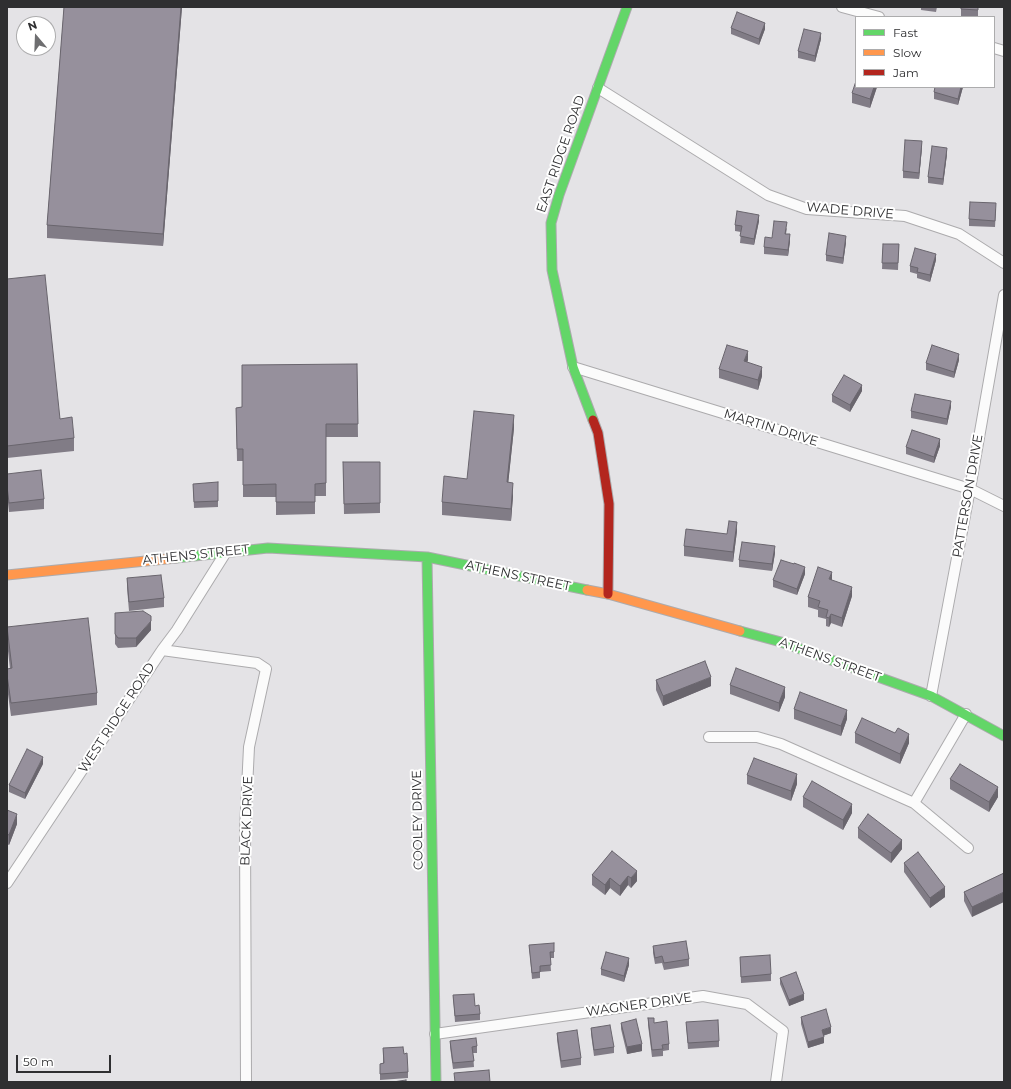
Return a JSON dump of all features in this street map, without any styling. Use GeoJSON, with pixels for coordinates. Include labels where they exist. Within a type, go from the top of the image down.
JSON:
{"type":"FeatureCollection","features":[{"type":"Feature","properties":{"kind":"street","name":"EAST RIDGE ROAD"},"geometry":{"type":"LineString","coordinates":[[608,594],[609,504],[598,432],[573,367],[552,270],[551,223],[559,195],[627,7]]}},
{"type":"Feature","properties":{"kind":"street"},"geometry":{"type":"LineString","coordinates":[[842,7],[875,16]]}},
{"type":"Feature","properties":{"kind":"street","name":"WADE DRIVE"},"geometry":{"type":"LineString","coordinates":[[598,88],[768,195],[808,209],[905,216],[959,234],[1004,263]]}},
{"type":"Feature","properties":{"kind":"street","name":"PATTERSON DRIVE"},"geometry":{"type":"LineString","coordinates":[[930,696],[1003,313],[1004,295]]}},
{"type":"Feature","properties":{"kind":"street","name":"MARTIN DRIVE"},"geometry":{"type":"LineString","coordinates":[[573,367],[970,489],[1004,506]]}},
{"type":"Feature","properties":{"kind":"street","name":"ATHENS STREET"},"geometry":{"type":"LineString","coordinates":[[7,575],[268,548],[427,557],[608,594],[781,642],[930,696],[966,714],[1004,736]]}},
{"type":"Feature","properties":{"kind":"street","name":"WEST RIDGE ROAD"},"geometry":{"type":"LineString","coordinates":[[7,882],[176,630],[226,552]]}},
{"type":"Feature","properties":{"kind":"street","name":"COOLEY DRIVE"},"geometry":{"type":"LineString","coordinates":[[427,557],[436,1082]]}},
{"type":"Feature","properties":{"kind":"street","name":"BLACK DRIVE"},"geometry":{"type":"LineString","coordinates":[[162,650],[257,663],[266,668],[249,747],[245,830],[246,1082]]}},
{"type":"Feature","properties":{"kind":"street"},"geometry":{"type":"LineString","coordinates":[[914,803],[966,714]]}},
{"type":"Feature","properties":{"kind":"street"},"geometry":{"type":"LineString","coordinates":[[709,737],[757,737],[781,744],[914,803],[968,848]]}},
{"type":"Feature","properties":{"kind":"street","name":"WAGNER DRIVE"},"geometry":{"type":"LineString","coordinates":[[435,1034],[703,996],[747,1004],[784,1031],[776,1082]]}},
{"type":"Feature","properties":{"kind":"building"},"geometry":{"type":"Polygon","coordinates":[[[64,7],[181,7],[163,234],[47,225],[64,7]]]}},
{"type":"Feature","properties":{"kind":"building"},"geometry":{"type":"Polygon","coordinates":[[[961,7],[978,7],[978,10],[961,9],[961,7]]]}},
{"type":"Feature","properties":{"kind":"building"},"geometry":{"type":"Polygon","coordinates":[[[737,12],[765,23],[759,39],[731,28],[737,12]]]}},
{"type":"Feature","properties":{"kind":"building"},"geometry":{"type":"Polygon","coordinates":[[[804,29],[821,33],[815,56],[798,51],[804,29]]]}},
{"type":"Feature","properties":{"kind":"building"},"geometry":{"type":"Polygon","coordinates":[[[855,84],[855,88],[874,88],[870,99],[852,93],[855,84]]]}},
{"type":"Feature","properties":{"kind":"building"},"geometry":{"type":"Polygon","coordinates":[[[935,88],[961,88],[958,99],[934,92],[935,88]]]}},
{"type":"Feature","properties":{"kind":"building"},"geometry":{"type":"Polygon","coordinates":[[[905,140],[922,141],[919,173],[903,171],[905,140]]]}},
{"type":"Feature","properties":{"kind":"building"},"geometry":{"type":"Polygon","coordinates":[[[932,146],[947,148],[943,179],[928,177],[932,146]]]}},
{"type":"Feature","properties":{"kind":"building"},"geometry":{"type":"Polygon","coordinates":[[[970,202],[996,203],[995,221],[969,219],[970,202]]]}},
{"type":"Feature","properties":{"kind":"building"},"geometry":{"type":"Polygon","coordinates":[[[737,211],[759,215],[754,239],[740,236],[742,226],[735,225],[737,211]]]}},
{"type":"Feature","properties":{"kind":"building"},"geometry":{"type":"Polygon","coordinates":[[[774,221],[787,222],[785,234],[790,234],[788,250],[764,247],[765,237],[772,238],[774,221]]]}},
{"type":"Feature","properties":{"kind":"building"},"geometry":{"type":"Polygon","coordinates":[[[829,233],[846,236],[843,258],[826,255],[829,233]]]}},
{"type":"Feature","properties":{"kind":"building"},"geometry":{"type":"Polygon","coordinates":[[[883,244],[899,244],[898,263],[882,263],[883,244]]]}},
{"type":"Feature","properties":{"kind":"building"},"geometry":{"type":"Polygon","coordinates":[[[915,248],[936,254],[930,275],[917,272],[918,268],[910,266],[915,248]]]}},
{"type":"Feature","properties":{"kind":"building"},"geometry":{"type":"Polygon","coordinates":[[[45,275],[60,419],[72,417],[74,438],[7,446],[7,279],[45,275]]]}},
{"type":"Feature","properties":{"kind":"building"},"geometry":{"type":"Polygon","coordinates":[[[727,345],[748,351],[744,361],[762,367],[758,380],[719,369],[727,345]]]}},
{"type":"Feature","properties":{"kind":"building"},"geometry":{"type":"Polygon","coordinates":[[[932,345],[959,354],[954,372],[926,363],[932,345]]]}},
{"type":"Feature","properties":{"kind":"building"},"geometry":{"type":"Polygon","coordinates":[[[357,364],[358,424],[326,424],[326,483],[315,484],[315,502],[276,502],[276,484],[243,485],[243,449],[237,449],[236,408],[242,407],[242,365],[357,364]]]}},
{"type":"Feature","properties":{"kind":"building"},"geometry":{"type":"Polygon","coordinates":[[[844,375],[862,385],[850,405],[832,395],[844,375]]]}},
{"type":"Feature","properties":{"kind":"building"},"geometry":{"type":"Polygon","coordinates":[[[915,394],[951,401],[947,419],[911,411],[915,394]]]}},
{"type":"Feature","properties":{"kind":"building"},"geometry":{"type":"Polygon","coordinates":[[[474,411],[514,415],[507,482],[513,483],[511,509],[442,502],[444,476],[467,479],[474,411]]]}},
{"type":"Feature","properties":{"kind":"building"},"geometry":{"type":"Polygon","coordinates":[[[912,430],[940,439],[934,457],[906,447],[912,430]]]}},
{"type":"Feature","properties":{"kind":"building"},"geometry":{"type":"Polygon","coordinates":[[[343,462],[380,462],[380,503],[344,504],[343,462]]]}},
{"type":"Feature","properties":{"kind":"building"},"geometry":{"type":"Polygon","coordinates":[[[41,470],[44,499],[9,503],[7,474],[41,470]]]}},
{"type":"Feature","properties":{"kind":"building"},"geometry":{"type":"Polygon","coordinates":[[[218,482],[218,501],[194,502],[193,484],[218,482]]]}},
{"type":"Feature","properties":{"kind":"building"},"geometry":{"type":"Polygon","coordinates":[[[729,521],[737,522],[733,552],[684,546],[686,529],[727,534],[729,521]]]}},
{"type":"Feature","properties":{"kind":"building"},"geometry":{"type":"Polygon","coordinates":[[[742,542],[775,546],[772,564],[739,560],[742,542]]]}},
{"type":"Feature","properties":{"kind":"building"},"geometry":{"type":"Polygon","coordinates":[[[781,560],[805,567],[797,589],[773,580],[781,560]]]}},
{"type":"Feature","properties":{"kind":"building"},"geometry":{"type":"Polygon","coordinates":[[[818,567],[832,572],[829,579],[852,587],[842,618],[831,614],[829,618],[826,617],[828,610],[818,607],[820,601],[808,597],[818,567]]]}},
{"type":"Feature","properties":{"kind":"building"},"geometry":{"type":"Polygon","coordinates":[[[161,575],[164,598],[129,602],[127,578],[161,575]]]}},
{"type":"Feature","properties":{"kind":"building"},"geometry":{"type":"Polygon","coordinates":[[[143,611],[151,616],[151,621],[136,638],[118,638],[115,634],[115,613],[143,611]]]}},
{"type":"Feature","properties":{"kind":"building"},"geometry":{"type":"Polygon","coordinates":[[[88,618],[97,693],[11,703],[7,669],[12,668],[7,627],[88,618]]]}},
{"type":"Feature","properties":{"kind":"building"},"geometry":{"type":"Polygon","coordinates":[[[705,661],[711,677],[663,696],[656,680],[705,661]]]}},
{"type":"Feature","properties":{"kind":"building"},"geometry":{"type":"Polygon","coordinates":[[[736,668],[785,687],[779,703],[730,685],[736,668]]]}},
{"type":"Feature","properties":{"kind":"building"},"geometry":{"type":"Polygon","coordinates":[[[800,692],[847,710],[841,726],[794,709],[800,692]]]}},
{"type":"Feature","properties":{"kind":"building"},"geometry":{"type":"Polygon","coordinates":[[[862,718],[895,733],[898,728],[909,734],[900,754],[855,733],[862,718]]]}},
{"type":"Feature","properties":{"kind":"building"},"geometry":{"type":"Polygon","coordinates":[[[27,749],[43,757],[25,793],[9,785],[27,749]]]}},
{"type":"Feature","properties":{"kind":"building"},"geometry":{"type":"Polygon","coordinates":[[[754,758],[797,774],[791,791],[747,775],[754,758]]]}},
{"type":"Feature","properties":{"kind":"building"},"geometry":{"type":"Polygon","coordinates":[[[960,764],[998,787],[989,802],[950,779],[960,764]]]}},
{"type":"Feature","properties":{"kind":"building"},"geometry":{"type":"Polygon","coordinates":[[[812,781],[852,804],[843,820],[803,797],[812,781]]]}},
{"type":"Feature","properties":{"kind":"building"},"geometry":{"type":"Polygon","coordinates":[[[7,810],[17,814],[9,835],[7,834],[7,810]]]}},
{"type":"Feature","properties":{"kind":"building"},"geometry":{"type":"Polygon","coordinates":[[[868,814],[902,840],[891,853],[858,828],[868,814]]]}},
{"type":"Feature","properties":{"kind":"building"},"geometry":{"type":"Polygon","coordinates":[[[612,851],[637,871],[631,878],[628,876],[620,886],[610,878],[605,885],[592,875],[612,851]]]}},
{"type":"Feature","properties":{"kind":"building"},"geometry":{"type":"Polygon","coordinates":[[[918,852],[945,887],[930,898],[904,863],[918,852]]]}},
{"type":"Feature","properties":{"kind":"building"},"geometry":{"type":"Polygon","coordinates":[[[1004,873],[1004,892],[972,907],[964,892],[1004,873]]]}},
{"type":"Feature","properties":{"kind":"building"},"geometry":{"type":"Polygon","coordinates":[[[686,941],[689,959],[664,963],[662,956],[655,958],[653,946],[686,941]]]}},
{"type":"Feature","properties":{"kind":"building"},"geometry":{"type":"Polygon","coordinates":[[[554,943],[554,952],[550,952],[551,965],[540,966],[540,972],[532,973],[529,945],[554,943]]]}},
{"type":"Feature","properties":{"kind":"building"},"geometry":{"type":"Polygon","coordinates":[[[606,952],[629,958],[624,976],[601,969],[606,952]]]}},
{"type":"Feature","properties":{"kind":"building"},"geometry":{"type":"Polygon","coordinates":[[[770,955],[771,974],[741,977],[740,957],[770,955]]]}},
{"type":"Feature","properties":{"kind":"building"},"geometry":{"type":"Polygon","coordinates":[[[796,972],[804,994],[789,1000],[780,978],[796,972]]]}},
{"type":"Feature","properties":{"kind":"building"},"geometry":{"type":"Polygon","coordinates":[[[474,994],[475,1006],[479,1005],[480,1014],[455,1016],[453,995],[474,994]]]}},
{"type":"Feature","properties":{"kind":"building"},"geometry":{"type":"Polygon","coordinates":[[[826,1009],[831,1027],[822,1030],[824,1037],[808,1042],[801,1017],[826,1009]]]}},
{"type":"Feature","properties":{"kind":"building"},"geometry":{"type":"Polygon","coordinates":[[[648,1018],[654,1018],[654,1023],[667,1021],[669,1044],[662,1045],[663,1049],[652,1050],[648,1018]]]}},
{"type":"Feature","properties":{"kind":"building"},"geometry":{"type":"Polygon","coordinates":[[[636,1019],[642,1044],[627,1047],[621,1023],[636,1019]]]}},
{"type":"Feature","properties":{"kind":"building"},"geometry":{"type":"Polygon","coordinates":[[[718,1020],[719,1041],[688,1043],[686,1022],[718,1020]]]}},
{"type":"Feature","properties":{"kind":"building"},"geometry":{"type":"Polygon","coordinates":[[[610,1025],[614,1047],[594,1050],[591,1028],[610,1025]]]}},
{"type":"Feature","properties":{"kind":"building"},"geometry":{"type":"Polygon","coordinates":[[[577,1030],[581,1058],[561,1061],[557,1033],[577,1030]]]}},
{"type":"Feature","properties":{"kind":"building"},"geometry":{"type":"Polygon","coordinates":[[[476,1038],[477,1046],[472,1047],[474,1061],[453,1063],[450,1041],[476,1038]]]}},
{"type":"Feature","properties":{"kind":"building"},"geometry":{"type":"Polygon","coordinates":[[[403,1047],[404,1054],[407,1053],[408,1072],[380,1074],[380,1064],[384,1063],[383,1048],[403,1047]]]}},
{"type":"Feature","properties":{"kind":"building"},"geometry":{"type":"Polygon","coordinates":[[[489,1070],[490,1082],[455,1082],[454,1073],[489,1070]]]}},
{"type":"Feature","properties":{"kind":"building"},"geometry":{"type":"Polygon","coordinates":[[[406,1080],[406,1082],[393,1082],[406,1080]]]}},
{"type":"Feature","properties":{"kind":"traffic: fast"},"geometry":{"type":"LineString","coordinates":[[593,420],[573,367],[552,270],[551,223],[559,195],[627,7]]}},
{"type":"Feature","properties":{"kind":"traffic: fast"},"geometry":{"type":"LineString","coordinates":[[176,558],[268,548],[427,557],[587,590]]}},
{"type":"Feature","properties":{"kind":"traffic: fast"},"geometry":{"type":"LineString","coordinates":[[427,557],[436,1082]]}},
{"type":"Feature","properties":{"kind":"traffic: fast"},"geometry":{"type":"LineString","coordinates":[[740,631],[781,642],[931,696],[1004,736]]}},
{"type":"Feature","properties":{"kind":"traffic: slow"},"geometry":{"type":"LineString","coordinates":[[7,575],[176,558]]}},
{"type":"Feature","properties":{"kind":"traffic: slow"},"geometry":{"type":"LineString","coordinates":[[587,590],[608,594],[740,631]]}},
{"type":"Feature","properties":{"kind":"traffic: jam"},"geometry":{"type":"LineString","coordinates":[[593,420],[598,433],[609,504],[608,594]]}}]}
